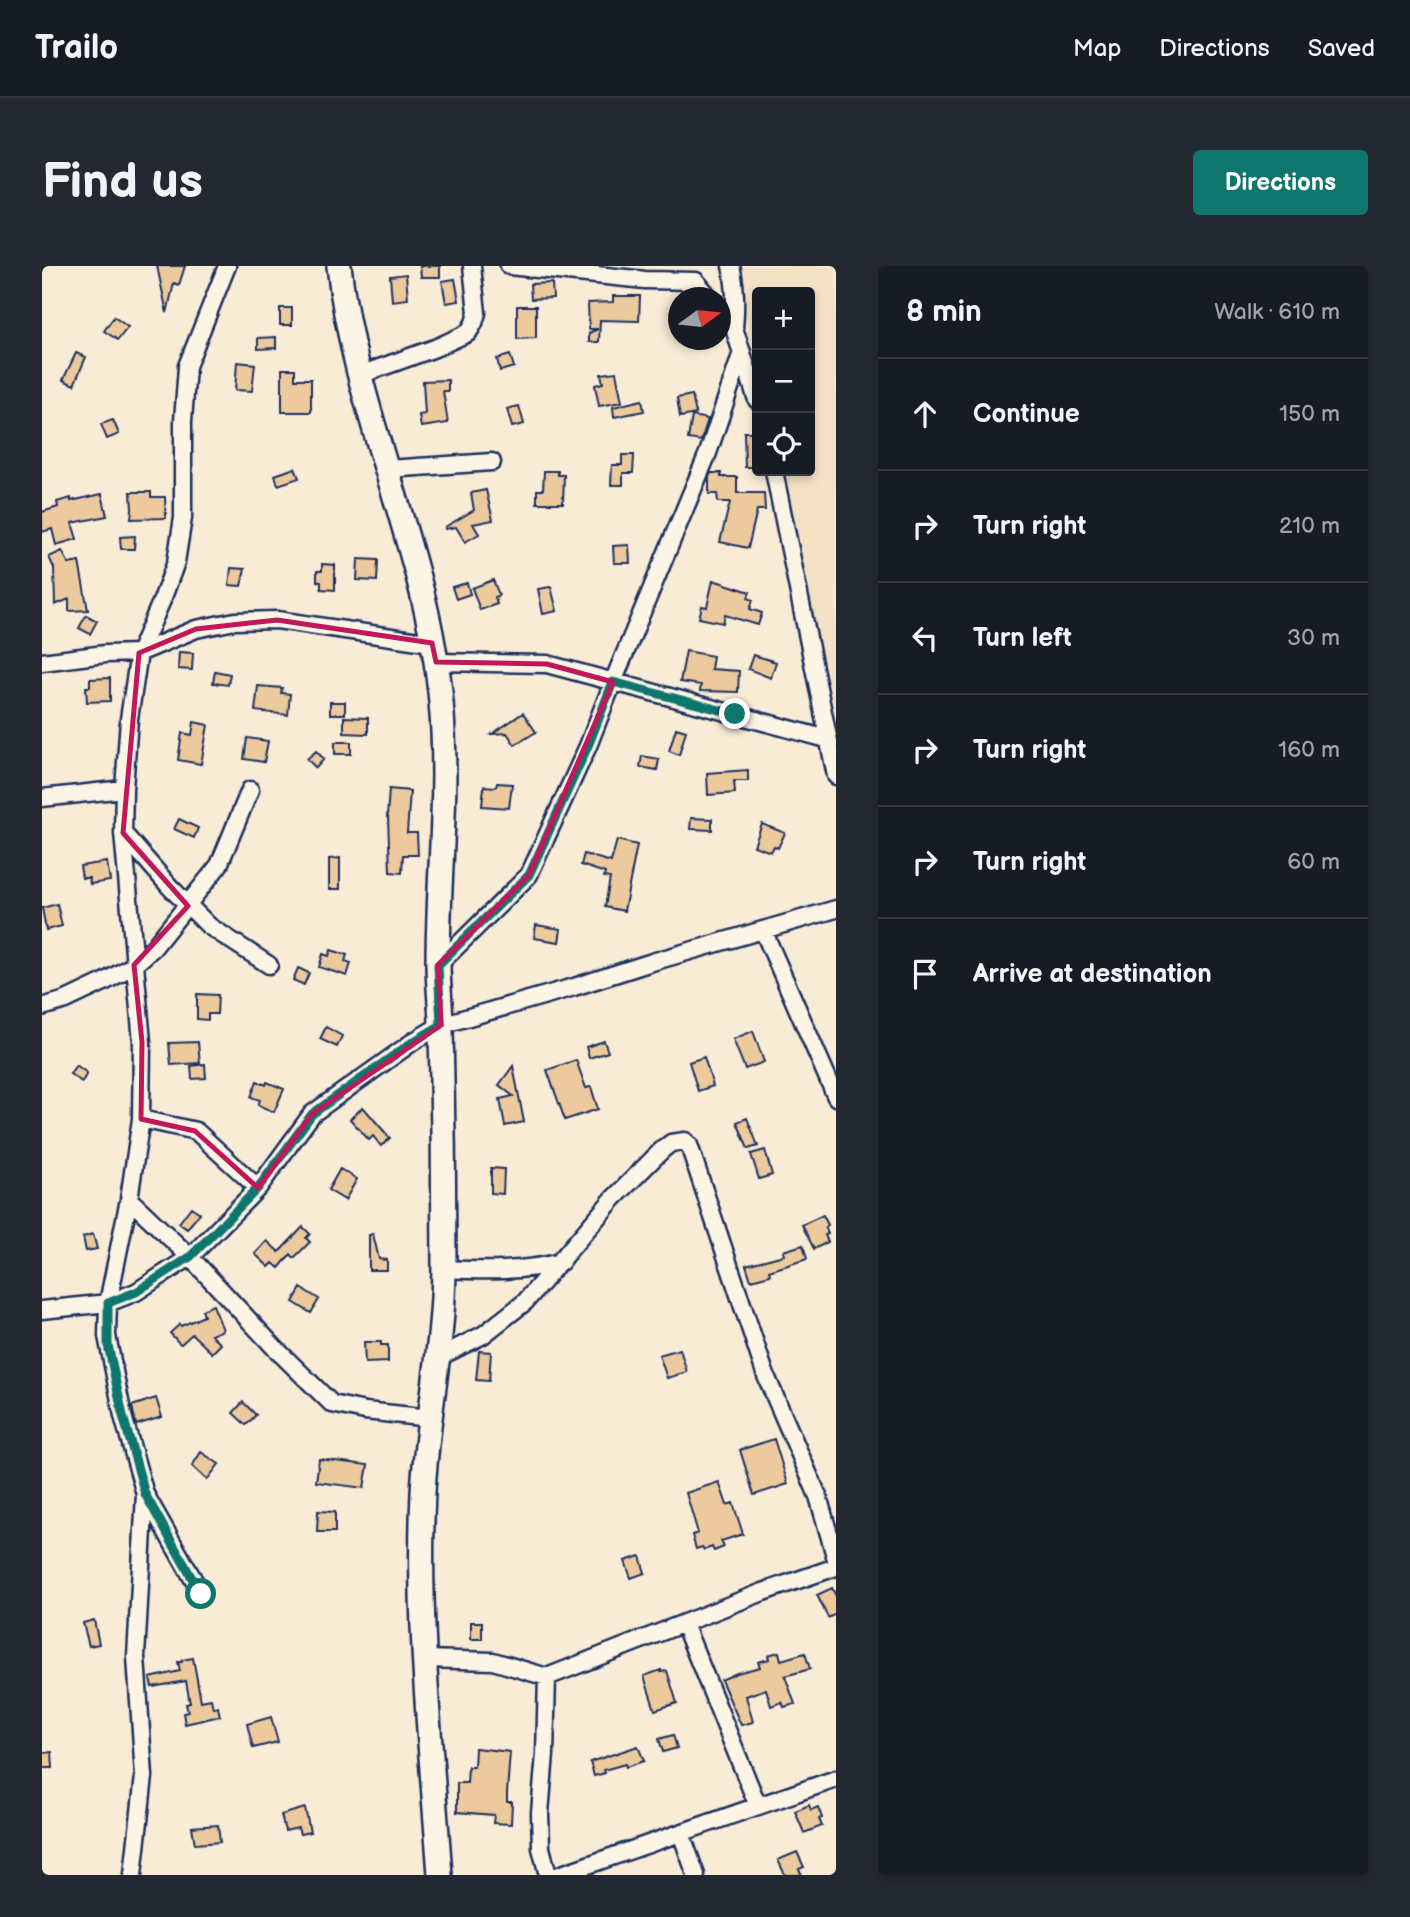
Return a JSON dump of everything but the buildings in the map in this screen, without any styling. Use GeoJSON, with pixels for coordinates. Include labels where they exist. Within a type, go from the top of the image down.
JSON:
{"type":"FeatureCollection","features":[{"type":"Feature","properties":{"kind":"street"},"geometry":{"type":"LineString","coordinates":[[201,1594],[145,1494],[123,1416],[108,1345],[108,1303],[129,1199],[141,1119],[142,1041],[123,833],[129,719],[139,653],[176,562],[183,517],[183,421],[187,366],[226,266]]}},
{"type":"Feature","properties":{"kind":"street"},"geometry":{"type":"LineString","coordinates":[[339,266],[360,375],[415,566],[434,652],[441,702],[444,773],[438,965],[444,1269],[424,1490],[421,1580],[440,1875]]}},
{"type":"Feature","properties":{"kind":"street"},"geometry":{"type":"LineString","coordinates":[[360,375],[468,333],[477,313],[472,266]]}},
{"type":"Feature","properties":{"kind":"street"},"geometry":{"type":"LineString","coordinates":[[509,266],[645,280],[700,274]]}},
{"type":"Feature","properties":{"kind":"street"},"geometry":{"type":"LineString","coordinates":[[731,266],[735,281],[734,328],[752,385]]}},
{"type":"Feature","properties":{"kind":"street"},"geometry":{"type":"LineString","coordinates":[[731,324],[734,328]]}},
{"type":"Feature","properties":{"kind":"street"},"geometry":{"type":"LineString","coordinates":[[438,965],[529,875],[588,746],[708,453],[741,352]]}},
{"type":"Feature","properties":{"kind":"street"},"geometry":{"type":"LineString","coordinates":[[388,469],[492,462]]}},
{"type":"Feature","properties":{"kind":"street"},"geometry":{"type":"LineString","coordinates":[[775,476],[836,776]]}},
{"type":"Feature","properties":{"kind":"street"},"geometry":{"type":"LineString","coordinates":[[42,662],[105,654],[139,653],[196,629],[235,621],[278,620],[434,652],[547,664],[827,740]]}},
{"type":"Feature","properties":{"kind":"street"},"geometry":{"type":"LineString","coordinates":[[42,798],[124,789]]}},
{"type":"Feature","properties":{"kind":"street"},"geometry":{"type":"LineString","coordinates":[[42,1007],[66,1000],[134,965],[153,948],[219,865],[250,790]]}},
{"type":"Feature","properties":{"kind":"street"},"geometry":{"type":"LineString","coordinates":[[123,833],[209,926],[269,965]]}},
{"type":"Feature","properties":{"kind":"street"},"geometry":{"type":"LineString","coordinates":[[42,1310],[108,1303],[136,1292],[190,1257],[258,1188],[312,1114],[414,1041],[441,1025],[836,909]]}},
{"type":"Feature","properties":{"kind":"street"},"geometry":{"type":"LineString","coordinates":[[763,930],[836,1097]]}},
{"type":"Feature","properties":{"kind":"street"},"geometry":{"type":"LineString","coordinates":[[141,1119],[195,1130],[258,1188]]}},
{"type":"Feature","properties":{"kind":"street"},"geometry":{"type":"LineString","coordinates":[[437,1358],[483,1335],[525,1302],[613,1199],[662,1150],[671,1143],[685,1141],[689,1144],[766,1376],[818,1496],[836,1559]]}},
{"type":"Feature","properties":{"kind":"street"},"geometry":{"type":"LineString","coordinates":[[129,1199],[190,1257],[332,1404],[365,1411],[430,1418]]}},
{"type":"Feature","properties":{"kind":"street"},"geometry":{"type":"LineString","coordinates":[[444,1269],[500,1271],[561,1262]]}},
{"type":"Feature","properties":{"kind":"street"},"geometry":{"type":"LineString","coordinates":[[132,1875],[144,1776],[136,1657],[145,1494]]}},
{"type":"Feature","properties":{"kind":"street"},"geometry":{"type":"LineString","coordinates":[[425,1659],[493,1661],[547,1677],[763,1592],[836,1567]]}},
{"type":"Feature","properties":{"kind":"street"},"geometry":{"type":"LineString","coordinates":[[684,1624],[758,1807]]}},
{"type":"Feature","properties":{"kind":"street"},"geometry":{"type":"LineString","coordinates":[[547,1677],[540,1813],[541,1848],[548,1875]]}},
{"type":"Feature","properties":{"kind":"street"},"geometry":{"type":"LineString","coordinates":[[559,1875],[836,1779]]}},
{"type":"Feature","properties":{"kind":"street"},"geometry":{"type":"LineString","coordinates":[[681,1833],[696,1875]]}},
{"type":"Feature","properties":{"kind":"highlighted area"},"geometry":{"type":"Polygon","coordinates":[[[277,620],[432,643],[436,662],[547,664],[613,682],[529,875],[438,965],[441,1025],[312,1114],[258,1188],[195,1131],[141,1119],[142,1042],[134,965],[188,906],[123,833],[139,653],[196,629],[277,620]]]}},
{"type":"Feature","properties":{"kind":"shaded area"},"geometry":{"type":"Polygon","coordinates":[[[736,266],[836,266],[836,735],[781,476],[815,476],[815,287],[752,287],[752,342],[736,266]]]}},
{"type":"Feature","properties":{"kind":"route"},"geometry":{"type":"LineString","coordinates":[[201,1594],[145,1494],[123,1416],[108,1345],[108,1303],[136,1292],[190,1257],[258,1188],[312,1114],[414,1041],[441,1025],[438,965],[529,875],[588,746],[613,682],[735,714]]}}]}
